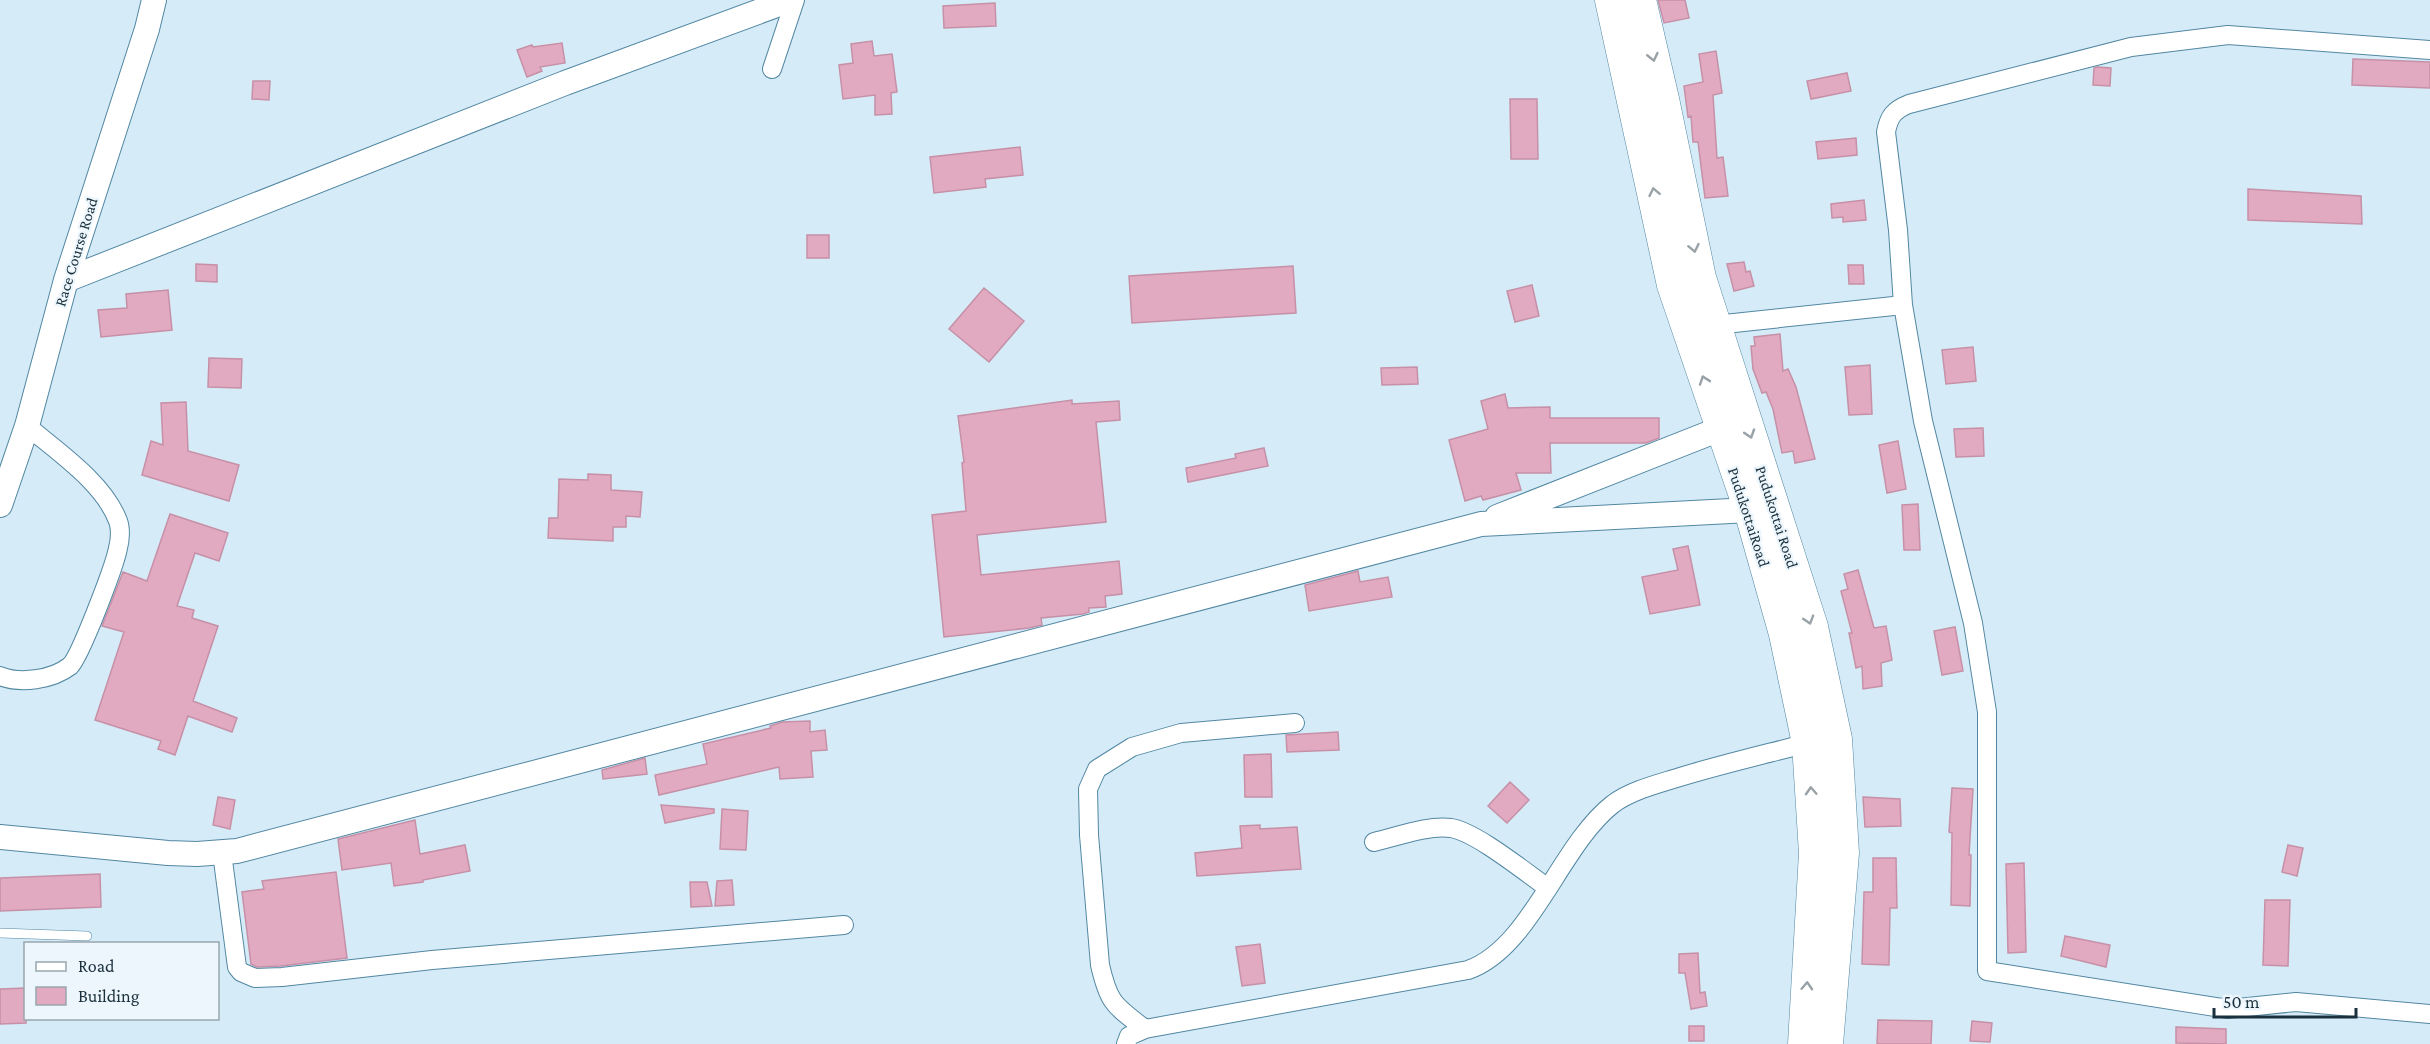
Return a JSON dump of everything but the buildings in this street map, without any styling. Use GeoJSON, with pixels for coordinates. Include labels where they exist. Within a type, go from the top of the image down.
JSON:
{"type":"FeatureCollection","features":[{"type":"Feature","properties":{"kind":"highway","name":"PudukottaiRoad"},"geometry":{"type":"LineString","coordinates":[[1611,0],[1636,105],[1673,285],[1749,510],[1785,634],[1808,743],[1815,853],[1804,1044]]}},
{"type":"Feature","properties":{"kind":"highway","name":"Pudukottai Road"},"geometry":{"type":"LineString","coordinates":[[1640,0],[1700,278],[1812,627],[1836,739],[1843,853],[1827,1044]]}},
{"type":"Feature","properties":{"kind":"street","name":"Race Course Road"},"geometry":{"type":"LineString","coordinates":[[0,504],[27,426],[66,280],[147,29],[154,0]]}},
{"type":"Feature","properties":{"kind":"street"},"geometry":{"type":"LineString","coordinates":[[66,280],[565,83],[793,0]]}},
{"type":"Feature","properties":{"kind":"street"},"geometry":{"type":"LineString","coordinates":[[772,69],[793,0]]}},
{"type":"Feature","properties":{"kind":"street"},"geometry":{"type":"LineString","coordinates":[[2430,50],[2228,35],[2131,47],[1920,101],[1895,110],[1888,119],[1886,132],[1898,230],[1903,305],[1923,421],[1973,623],[1987,712],[1987,971],[2228,1009],[2296,1002],[2430,1014]]}},
{"type":"Feature","properties":{"kind":"street"},"geometry":{"type":"LineString","coordinates":[[1715,325],[1903,305]]}},
{"type":"Feature","properties":{"kind":"street"},"geometry":{"type":"LineString","coordinates":[[0,676],[11,681],[49,677],[70,665],[81,649],[118,548],[120,524],[112,507],[81,472],[27,426]]}},
{"type":"Feature","properties":{"kind":"street"},"geometry":{"type":"LineString","coordinates":[[0,837],[168,853],[222,853],[286,839],[665,737],[1481,524],[1720,429]]}},
{"type":"Feature","properties":{"kind":"street"},"geometry":{"type":"LineString","coordinates":[[1481,524],[1749,510]]}},
{"type":"Feature","properties":{"kind":"street"},"geometry":{"type":"LineString","coordinates":[[1145,1029],[1113,1004],[1104,985],[1100,965],[1089,835],[1088,789],[1091,778],[1097,768],[1132,747],[1181,733],[1295,723]]}},
{"type":"Feature","properties":{"kind":"street"},"geometry":{"type":"LineString","coordinates":[[1126,1044],[1129,1036],[1145,1029],[1468,970],[1483,965],[1495,957],[1508,942],[1548,888],[1580,839],[1613,804],[1645,788],[1707,769],[1808,743]]}},
{"type":"Feature","properties":{"kind":"street"},"geometry":{"type":"LineString","coordinates":[[1374,842],[1432,829],[1450,828],[1469,834],[1548,888]]}},
{"type":"Feature","properties":{"kind":"street"},"geometry":{"type":"LineString","coordinates":[[222,853],[237,967],[241,972],[255,978],[432,960],[844,925]]}},
{"type":"Feature","properties":{"kind":"lane"},"geometry":{"type":"LineString","coordinates":[[0,933],[87,936]]}}]}
